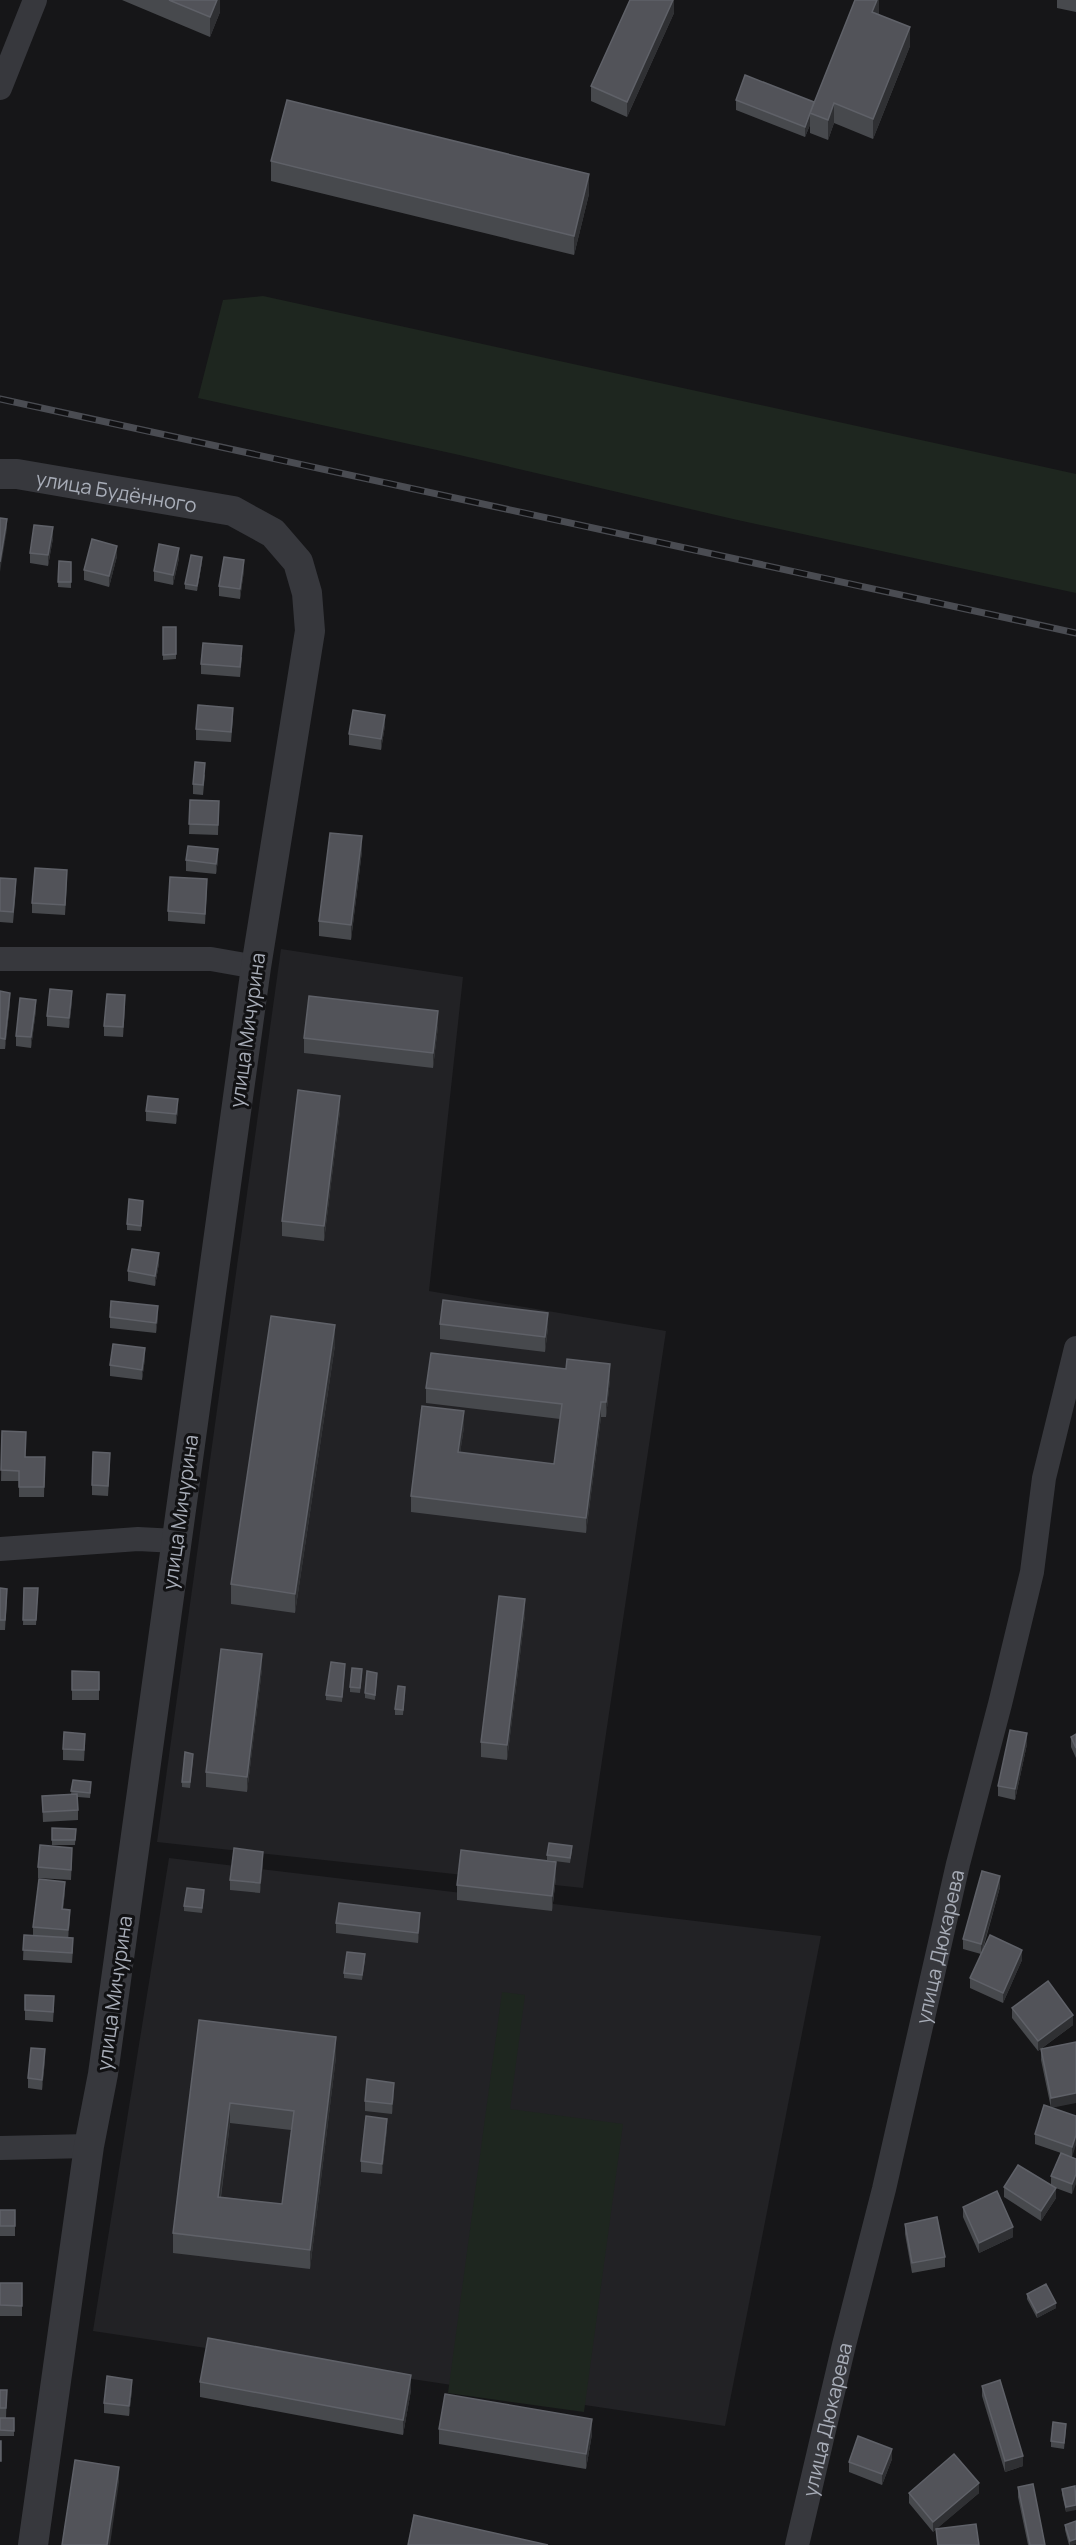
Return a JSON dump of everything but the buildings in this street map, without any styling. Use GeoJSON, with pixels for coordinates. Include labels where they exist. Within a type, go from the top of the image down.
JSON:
{"type":"FeatureCollection","features":[{"type":"Feature","properties":{"kind":"street"},"geometry":{"type":"LineString","coordinates":[[0,88],[35,0]]}},
{"type":"Feature","properties":{"kind":"street","name":"улица Будённого"},"geometry":{"type":"LineString","coordinates":[[0,474],[17,474],[233,511]]}},
{"type":"Feature","properties":{"kind":"street","name":"улица Мичурина"},"geometry":{"type":"LineString","coordinates":[[33,2545],[89,2146],[102,2074],[256,967],[310,631],[307,593],[297,562],[273,533],[233,511]]}},
{"type":"Feature","properties":{"kind":"street"},"geometry":{"type":"LineString","coordinates":[[0,959],[211,959],[256,967]]}},
{"type":"Feature","properties":{"kind":"street","name":"улица Дюкарева"},"geometry":{"type":"LineString","coordinates":[[797,2545],[844,2345],[884,2189],[958,1864],[1032,1572],[1044,1479],[1076,1348]]}},
{"type":"Feature","properties":{"kind":"street"},"geometry":{"type":"LineString","coordinates":[[0,1549],[138,1539],[176,1541]]}},
{"type":"Feature","properties":{"kind":"street"},"geometry":{"type":"LineString","coordinates":[[0,2148],[89,2146]]}},
{"type":"Feature","properties":{"kind":"shaded area"},"geometry":{"type":"Polygon","coordinates":[[[263,296],[1076,474],[1076,593],[733,519],[455,454],[198,398],[223,300],[263,296]]]}},
{"type":"Feature","properties":{"kind":"shaded area"},"geometry":{"type":"Polygon","coordinates":[[[281,949],[463,977],[429,1291],[666,1331],[583,1888],[157,1842],[281,949]]]}},
{"type":"Feature","properties":{"kind":"shaded area"},"geometry":{"type":"Polygon","coordinates":[[[169,1858],[821,1936],[725,2426],[93,2331],[169,1858]]]}},
{"type":"Feature","properties":{"kind":"shaded area"},"geometry":{"type":"Polygon","coordinates":[[[502,1992],[525,1995],[510,2109],[623,2124],[584,2412],[448,2393],[502,1992]]]}},
{"type":"Feature","properties":{"kind":"railway"},"geometry":{"type":"LineString","coordinates":[[0,399],[1076,633]]}}]}
